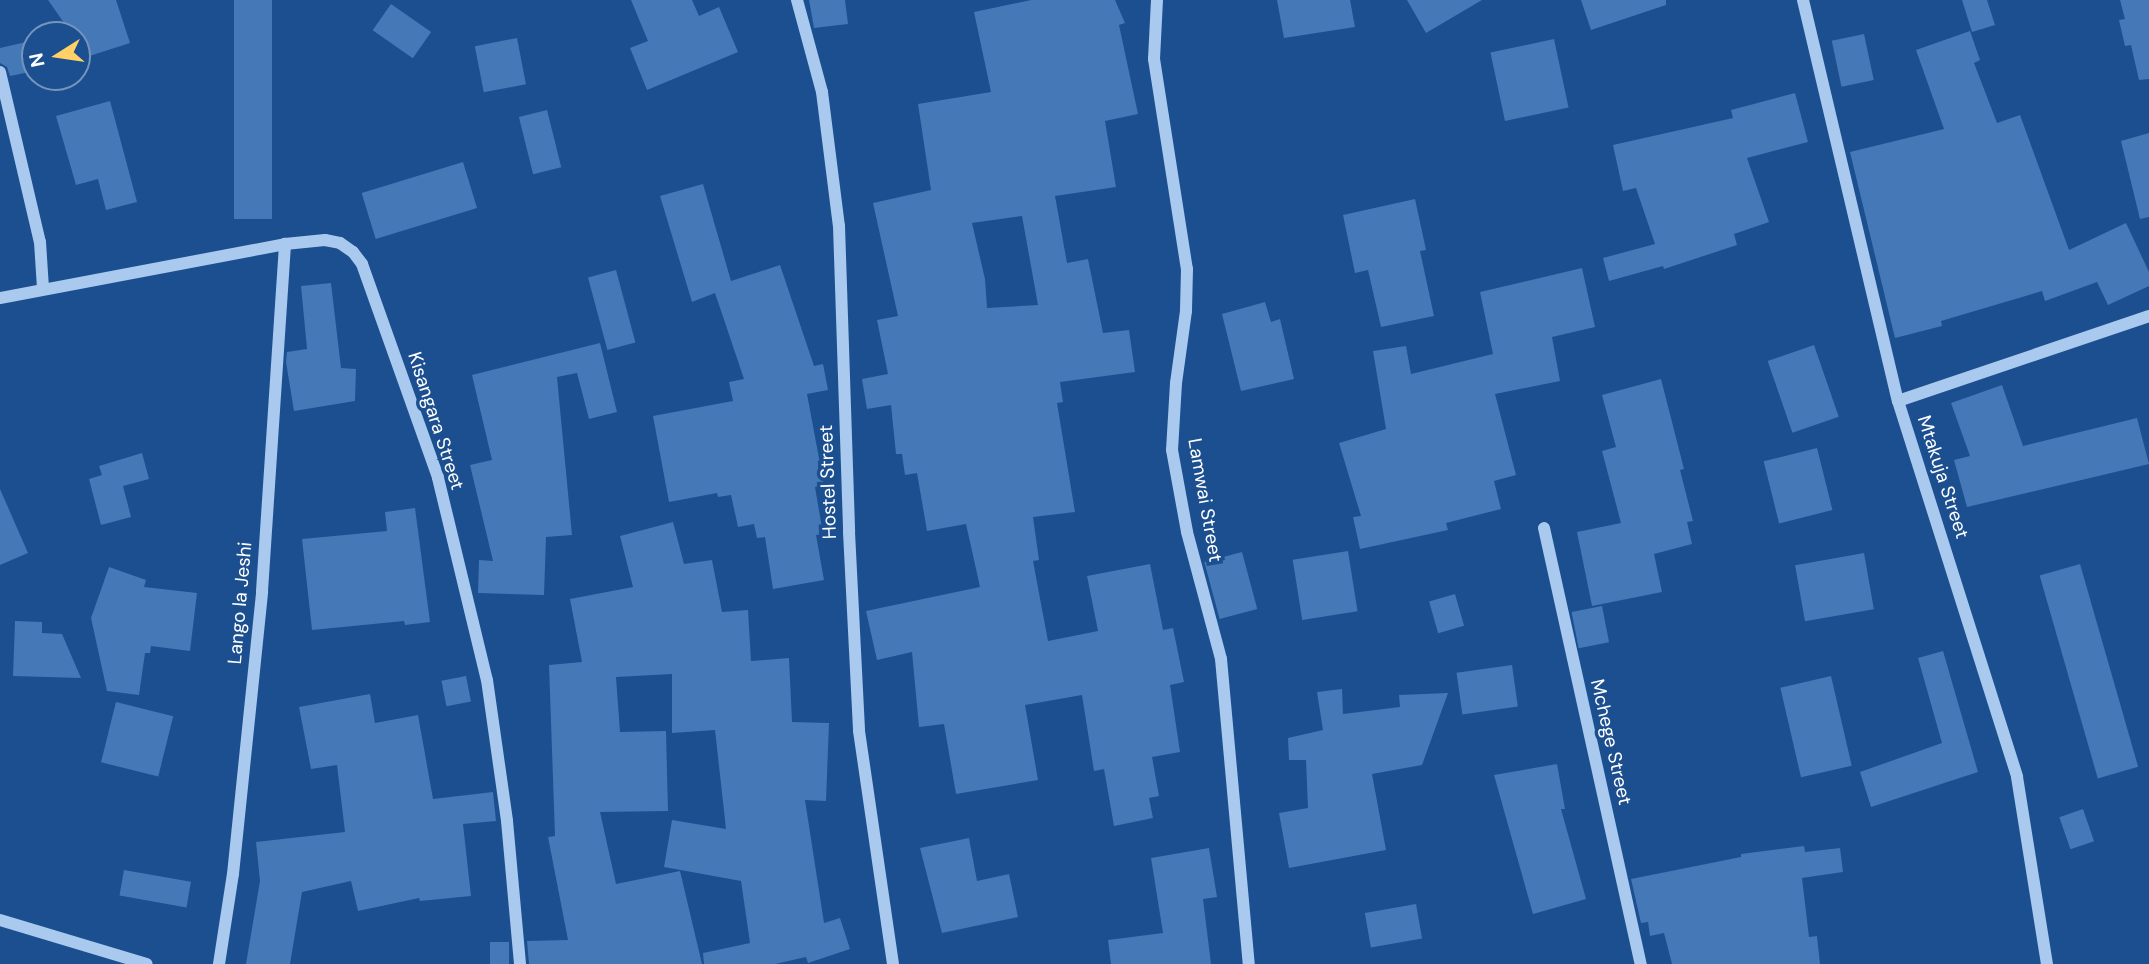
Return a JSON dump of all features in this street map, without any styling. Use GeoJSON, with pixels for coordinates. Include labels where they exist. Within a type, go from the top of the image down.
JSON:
{"type":"FeatureCollection","features":[{"type":"Feature","properties":{"kind":"street","name":"Hostel Street"},"geometry":{"type":"LineString","coordinates":[[797,0],[822,92],[839,226],[849,532],[859,731],[893,964]]}},
{"type":"Feature","properties":{"kind":"street","name":"Lamwai Street"},"geometry":{"type":"LineString","coordinates":[[1157,0],[1154,59],[1187,269],[1186,311],[1176,383],[1172,450],[1187,531],[1221,659],[1249,964]]}},
{"type":"Feature","properties":{"kind":"street","name":"Mtakuja Street"},"geometry":{"type":"LineString","coordinates":[[1803,0],[1898,401],[2017,777],[2047,964]]}},
{"type":"Feature","properties":{"kind":"street"},"geometry":{"type":"LineString","coordinates":[[0,72],[40,242],[43,289]]}},
{"type":"Feature","properties":{"kind":"street","name":"Kisangara Street"},"geometry":{"type":"LineString","coordinates":[[0,298],[285,244],[325,240],[340,243],[353,252],[362,264],[438,478],[487,680],[507,821],[520,964]]}},
{"type":"Feature","properties":{"kind":"street","name":"Lango la Jeshi"},"geometry":{"type":"LineString","coordinates":[[219,964],[233,874],[260,604],[285,244]]}},
{"type":"Feature","properties":{"kind":"street"},"geometry":{"type":"LineString","coordinates":[[1898,401],[2149,316]]}},
{"type":"Feature","properties":{"kind":"street","name":"Mchege Street"},"geometry":{"type":"LineString","coordinates":[[1544,527],[1641,964]]}},
{"type":"Feature","properties":{"kind":"street"},"geometry":{"type":"LineString","coordinates":[[0,920],[147,964]]}},
{"type":"Feature","properties":{"kind":"building"},"geometry":{"type":"Polygon","coordinates":[[[48,0],[116,0],[130,43],[91,56],[91,21],[63,21],[48,0]]]}},
{"type":"Feature","properties":{"kind":"building"},"geometry":{"type":"Polygon","coordinates":[[[234,0],[272,0],[272,219],[234,219],[234,0]]]}},
{"type":"Feature","properties":{"kind":"building"},"geometry":{"type":"Polygon","coordinates":[[[631,0],[692,0],[699,16],[719,7],[738,52],[647,90],[630,48],[648,41],[631,0]]]}},
{"type":"Feature","properties":{"kind":"building"},"geometry":{"type":"Polygon","coordinates":[[[809,0],[845,0],[848,24],[814,28],[809,0]]]}},
{"type":"Feature","properties":{"kind":"building"},"geometry":{"type":"Polygon","coordinates":[[[1031,0],[1115,0],[1125,23],[1119,25],[1138,114],[1105,121],[1116,187],[1055,196],[1067,263],[1088,259],[1103,333],[1129,330],[1135,372],[1060,382],[1063,402],[1057,403],[1075,512],[1033,517],[1039,560],[1033,561],[1048,641],[1098,631],[1087,576],[1150,564],[1163,630],[1173,628],[1184,682],[1170,685],[1180,752],[1152,757],[1159,796],[1149,798],[1153,818],[1114,826],[1104,769],[1094,771],[1082,695],[1025,705],[1038,780],[956,794],[944,724],[919,727],[912,652],[877,660],[866,611],[980,587],[966,524],[927,531],[917,473],[905,475],[902,454],[896,454],[891,405],[867,409],[862,379],[888,374],[877,320],[898,316],[873,203],[931,190],[918,104],[991,92],[974,12],[1031,0]],[[1022,216],[972,223],[985,279],[987,308],[1038,305],[1022,216]]]}},
{"type":"Feature","properties":{"kind":"building"},"geometry":{"type":"Polygon","coordinates":[[[1277,0],[1350,0],[1355,27],[1284,38],[1277,0]]]}},
{"type":"Feature","properties":{"kind":"building"},"geometry":{"type":"Polygon","coordinates":[[[1407,0],[1482,0],[1426,33],[1407,0]]]}},
{"type":"Feature","properties":{"kind":"building"},"geometry":{"type":"Polygon","coordinates":[[[1581,0],[1666,0],[1666,5],[1591,30],[1581,0]]]}},
{"type":"Feature","properties":{"kind":"building"},"geometry":{"type":"Polygon","coordinates":[[[1962,0],[1987,0],[1995,25],[1972,32],[1962,0]]]}},
{"type":"Feature","properties":{"kind":"building"},"geometry":{"type":"Polygon","coordinates":[[[2120,0],[2149,0],[2149,79],[2139,80],[2131,45],[2125,46],[2119,20],[2125,19],[2120,0]]]}},
{"type":"Feature","properties":{"kind":"building"},"geometry":{"type":"Polygon","coordinates":[[[391,4],[431,32],[413,58],[373,30],[391,4]]]}},
{"type":"Feature","properties":{"kind":"building"},"geometry":{"type":"Polygon","coordinates":[[[1970,31],[1980,60],[1974,63],[1997,123],[2020,115],[2069,250],[2126,223],[2149,272],[2149,286],[2108,305],[2097,282],[2045,301],[2042,291],[1941,321],[1942,326],[1895,338],[1850,152],[1944,129],[1916,50],[1970,31]]]}},
{"type":"Feature","properties":{"kind":"building"},"geometry":{"type":"Polygon","coordinates":[[[1864,34],[1874,80],[1841,87],[1832,41],[1864,34]]]}},
{"type":"Feature","properties":{"kind":"building"},"geometry":{"type":"Polygon","coordinates":[[[517,38],[526,84],[484,92],[475,46],[517,38]]]}},
{"type":"Feature","properties":{"kind":"building"},"geometry":{"type":"Polygon","coordinates":[[[1554,39],[1569,107],[1505,121],[1490,53],[1554,39]]]}},
{"type":"Feature","properties":{"kind":"building"},"geometry":{"type":"Polygon","coordinates":[[[21,43],[21,74],[10,76],[7,67],[0,63],[0,48],[21,43]]]}},
{"type":"Feature","properties":{"kind":"building"},"geometry":{"type":"Polygon","coordinates":[[[1795,93],[1808,142],[1747,158],[1769,222],[1734,234],[1737,245],[1664,269],[1663,266],[1609,281],[1603,258],[1655,244],[1636,188],[1623,191],[1613,145],[1733,118],[1731,110],[1795,93]]]}},
{"type":"Feature","properties":{"kind":"building"},"geometry":{"type":"Polygon","coordinates":[[[110,101],[137,202],[106,210],[98,179],[76,185],[56,116],[110,101]]]}},
{"type":"Feature","properties":{"kind":"building"},"geometry":{"type":"Polygon","coordinates":[[[547,110],[561,167],[533,174],[519,117],[547,110]]]}},
{"type":"Feature","properties":{"kind":"building"},"geometry":{"type":"Polygon","coordinates":[[[2149,133],[2149,217],[2140,219],[2121,141],[2149,133]]]}},
{"type":"Feature","properties":{"kind":"building"},"geometry":{"type":"Polygon","coordinates":[[[463,162],[477,208],[376,239],[362,193],[463,162]]]}},
{"type":"Feature","properties":{"kind":"building"},"geometry":{"type":"Polygon","coordinates":[[[703,184],[731,281],[780,265],[814,366],[823,364],[828,390],[807,394],[824,485],[815,487],[823,534],[816,535],[824,580],[773,589],[765,537],[757,538],[754,524],[738,527],[731,495],[718,497],[717,493],[669,502],[653,416],[733,401],[729,382],[744,379],[715,293],[692,302],[660,196],[703,184]]]}},
{"type":"Feature","properties":{"kind":"building"},"geometry":{"type":"Polygon","coordinates":[[[1415,199],[1426,250],[1420,251],[1434,316],[1381,327],[1368,270],[1355,273],[1343,215],[1415,199]]]}},
{"type":"Feature","properties":{"kind":"building"},"geometry":{"type":"Polygon","coordinates":[[[1582,268],[1595,327],[1552,337],[1560,381],[1495,394],[1516,475],[1494,481],[1501,509],[1446,523],[1448,530],[1360,549],[1353,517],[1361,516],[1339,443],[1386,429],[1373,351],[1406,346],[1411,374],[1493,354],[1480,292],[1582,268]]]}},
{"type":"Feature","properties":{"kind":"building"},"geometry":{"type":"Polygon","coordinates":[[[616,270],[635,342],[607,350],[588,278],[616,270]]]}},
{"type":"Feature","properties":{"kind":"building"},"geometry":{"type":"Polygon","coordinates":[[[331,283],[341,368],[356,369],[355,401],[294,411],[286,362],[287,352],[307,349],[301,286],[331,283]]]}},
{"type":"Feature","properties":{"kind":"building"},"geometry":{"type":"Polygon","coordinates":[[[1265,302],[1271,322],[1280,319],[1294,379],[1241,391],[1222,314],[1265,302]]]}},
{"type":"Feature","properties":{"kind":"building"},"geometry":{"type":"Polygon","coordinates":[[[600,343],[617,412],[589,419],[577,373],[557,377],[572,535],[546,537],[544,595],[478,593],[479,560],[493,561],[470,465],[492,460],[472,375],[600,343]]]}},
{"type":"Feature","properties":{"kind":"building"},"geometry":{"type":"Polygon","coordinates":[[[1814,345],[1839,417],[1792,433],[1768,361],[1814,345]]]}},
{"type":"Feature","properties":{"kind":"building"},"geometry":{"type":"Polygon","coordinates":[[[1661,379],[1684,469],[1680,470],[1693,521],[1687,522],[1692,544],[1654,554],[1662,592],[1592,606],[1577,532],[1621,523],[1602,451],[1616,447],[1602,395],[1661,379]]]}},
{"type":"Feature","properties":{"kind":"building"},"geometry":{"type":"Polygon","coordinates":[[[2002,385],[2023,446],[2137,418],[2149,464],[1967,507],[1954,460],[1970,456],[1951,403],[2002,385]]]}},
{"type":"Feature","properties":{"kind":"building"},"geometry":{"type":"Polygon","coordinates":[[[1817,448],[1832,510],[1779,523],[1764,461],[1817,448]]]}},
{"type":"Feature","properties":{"kind":"building"},"geometry":{"type":"Polygon","coordinates":[[[142,453],[149,479],[123,486],[131,517],[101,525],[89,479],[102,475],[99,466],[142,453]]]}},
{"type":"Feature","properties":{"kind":"building"},"geometry":{"type":"Polygon","coordinates":[[[0,489],[28,553],[0,565],[0,489]]]}},
{"type":"Feature","properties":{"kind":"building"},"geometry":{"type":"Polygon","coordinates":[[[415,508],[430,622],[405,625],[404,621],[312,630],[302,539],[387,531],[385,512],[415,508]]]}},
{"type":"Feature","properties":{"kind":"building"},"geometry":{"type":"Polygon","coordinates":[[[673,522],[684,564],[712,560],[722,612],[748,610],[751,661],[789,658],[792,722],[829,723],[826,801],[805,800],[824,923],[840,918],[850,949],[808,963],[806,957],[775,964],[704,964],[703,953],[750,943],[741,881],[664,867],[672,820],[726,829],[715,730],[672,733],[672,674],[616,677],[620,732],[666,731],[668,811],[600,812],[616,884],[680,871],[702,964],[529,964],[527,941],[568,940],[548,837],[555,836],[549,665],[582,662],[570,599],[633,587],[620,536],[673,522]]]}},
{"type":"Feature","properties":{"kind":"building"},"geometry":{"type":"Polygon","coordinates":[[[1348,551],[1358,611],[1302,620],[1293,560],[1348,551]]]}},
{"type":"Feature","properties":{"kind":"building"},"geometry":{"type":"Polygon","coordinates":[[[1242,552],[1257,609],[1220,619],[1204,562],[1242,552]]]}},
{"type":"Feature","properties":{"kind":"building"},"geometry":{"type":"Polygon","coordinates":[[[1864,553],[1874,609],[1805,621],[1795,565],[1864,553]]]}},
{"type":"Feature","properties":{"kind":"building"},"geometry":{"type":"Polygon","coordinates":[[[2080,564],[2138,767],[2098,778],[2040,576],[2080,564]]]}},
{"type":"Feature","properties":{"kind":"building"},"geometry":{"type":"Polygon","coordinates":[[[109,567],[146,580],[144,587],[197,593],[190,651],[151,646],[150,653],[145,653],[139,695],[107,691],[91,618],[109,567]]]}},
{"type":"Feature","properties":{"kind":"building"},"geometry":{"type":"Polygon","coordinates":[[[1455,594],[1464,626],[1438,633],[1429,601],[1455,594]]]}},
{"type":"Feature","properties":{"kind":"building"},"geometry":{"type":"Polygon","coordinates":[[[1602,606],[1609,642],[1579,648],[1572,612],[1602,606]]]}},
{"type":"Feature","properties":{"kind":"building"},"geometry":{"type":"Polygon","coordinates":[[[15,621],[42,622],[42,633],[62,634],[81,678],[13,676],[15,621]]]}},
{"type":"Feature","properties":{"kind":"building"},"geometry":{"type":"Polygon","coordinates":[[[1943,651],[1978,772],[1871,807],[1860,772],[1942,743],[1918,658],[1943,651]]]}},
{"type":"Feature","properties":{"kind":"building"},"geometry":{"type":"Polygon","coordinates":[[[1512,665],[1518,707],[1462,714],[1457,673],[1512,665]]]}},
{"type":"Feature","properties":{"kind":"building"},"geometry":{"type":"Polygon","coordinates":[[[466,676],[471,702],[446,706],[441,681],[466,676]]]}},
{"type":"Feature","properties":{"kind":"building"},"geometry":{"type":"Polygon","coordinates":[[[1831,676],[1852,766],[1801,777],[1780,688],[1831,676]]]}},
{"type":"Feature","properties":{"kind":"building"},"geometry":{"type":"Polygon","coordinates":[[[1342,689],[1343,714],[1400,707],[1399,695],[1448,693],[1422,765],[1372,774],[1386,850],[1289,868],[1279,813],[1308,808],[1306,760],[1289,760],[1288,738],[1323,730],[1317,692],[1342,689]]]}},
{"type":"Feature","properties":{"kind":"building"},"geometry":{"type":"Polygon","coordinates":[[[370,694],[375,723],[418,715],[433,799],[493,792],[496,821],[463,824],[471,896],[420,901],[419,898],[358,911],[351,881],[302,892],[290,964],[246,964],[260,881],[256,842],[345,832],[337,765],[311,769],[299,707],[370,694]]]}},
{"type":"Feature","properties":{"kind":"building"},"geometry":{"type":"Polygon","coordinates":[[[116,702],[173,716],[158,776],[101,762],[116,702]]]}},
{"type":"Feature","properties":{"kind":"building"},"geometry":{"type":"Polygon","coordinates":[[[1557,764],[1565,809],[1561,809],[1586,899],[1533,914],[1494,775],[1557,764]]]}},
{"type":"Feature","properties":{"kind":"building"},"geometry":{"type":"Polygon","coordinates":[[[2083,809],[2094,841],[2070,849],[2059,817],[2083,809]]]}},
{"type":"Feature","properties":{"kind":"building"},"geometry":{"type":"Polygon","coordinates":[[[969,838],[977,881],[1009,874],[1018,917],[942,933],[920,848],[969,838]]]}},
{"type":"Feature","properties":{"kind":"building"},"geometry":{"type":"Polygon","coordinates":[[[1804,846],[1805,852],[1840,848],[1843,872],[1802,878],[1809,937],[1817,936],[1820,964],[1672,964],[1664,933],[1650,936],[1648,922],[1641,923],[1631,879],[1741,857],[1741,854],[1804,846]]]}},
{"type":"Feature","properties":{"kind":"building"},"geometry":{"type":"Polygon","coordinates":[[[1209,848],[1217,897],[1203,899],[1211,964],[1111,964],[1108,940],[1163,933],[1151,858],[1209,848]]]}},
{"type":"Feature","properties":{"kind":"building"},"geometry":{"type":"Polygon","coordinates":[[[124,870],[191,882],[186,907],[119,896],[124,870]]]}},
{"type":"Feature","properties":{"kind":"building"},"geometry":{"type":"Polygon","coordinates":[[[1416,904],[1422,938],[1371,947],[1365,913],[1416,904]]]}},
{"type":"Feature","properties":{"kind":"building"},"geometry":{"type":"Polygon","coordinates":[[[490,942],[509,942],[509,964],[490,964],[490,942]]]}}]}
